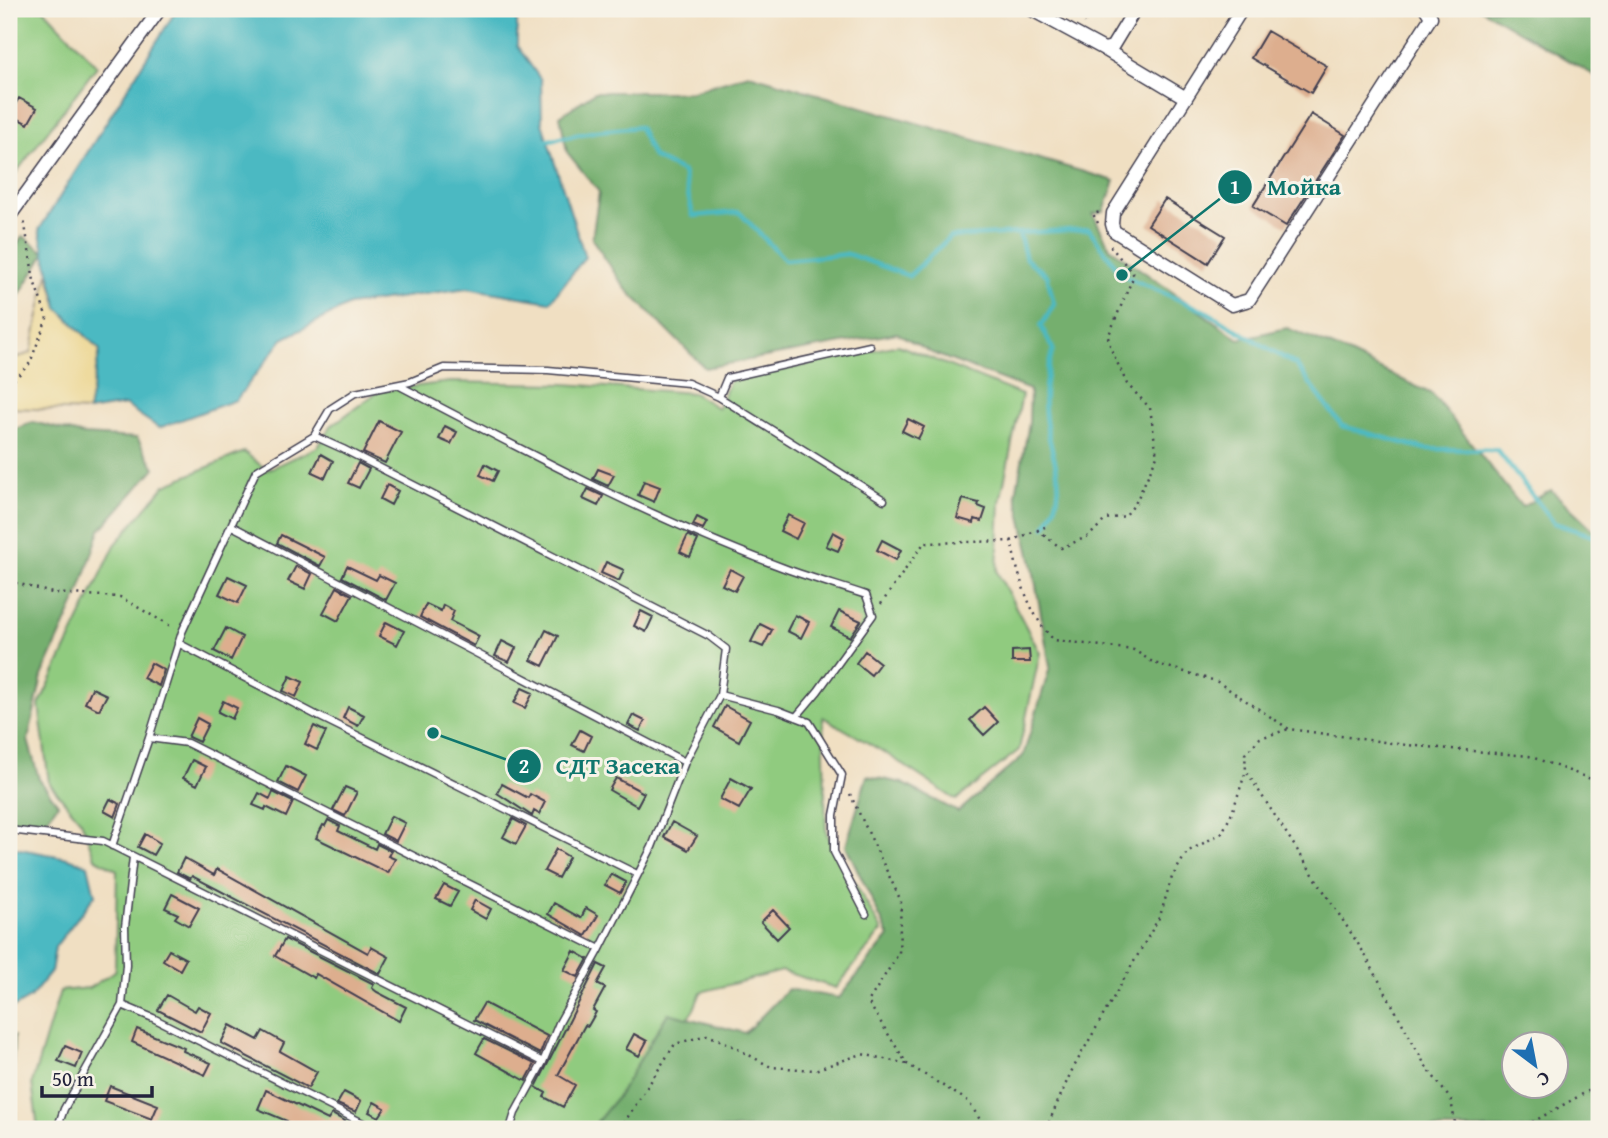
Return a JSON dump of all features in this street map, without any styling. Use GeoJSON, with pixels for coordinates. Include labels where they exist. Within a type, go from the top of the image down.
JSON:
{"type":"FeatureCollection","features":[{"type":"Feature","properties":{"kind":"street"},"geometry":{"type":"LineString","coordinates":[[9,217],[160,9]]}},
{"type":"Feature","properties":{"kind":"street"},"geometry":{"type":"LineString","coordinates":[[1030,9],[1186,98]]}},
{"type":"Feature","properties":{"kind":"street"},"geometry":{"type":"LineString","coordinates":[[1104,49],[1112,47],[1135,9]]}},
{"type":"Feature","properties":{"kind":"street"},"geometry":{"type":"LineString","coordinates":[[1242,9],[1113,213],[1112,224],[1114,231],[1232,305],[1249,300],[1431,18],[1426,9]]}},
{"type":"Feature","properties":{"kind":"lane"},"geometry":{"type":"LineString","coordinates":[[719,397],[727,378],[870,346]]}},
{"type":"Feature","properties":{"kind":"lane"},"geometry":{"type":"LineString","coordinates":[[112,846],[182,632],[256,471],[314,436],[330,409],[355,393],[410,382],[444,368],[548,370],[688,383],[719,397],[884,500]]}},
{"type":"Feature","properties":{"kind":"lane"},"geometry":{"type":"LineString","coordinates":[[398,384],[546,463],[702,535],[785,568],[866,595],[873,615],[796,717]]}},
{"type":"Feature","properties":{"kind":"lane"},"geometry":{"type":"LineString","coordinates":[[314,436],[709,636],[726,649],[720,695],[685,762],[652,847],[559,1023],[543,1062],[515,1113],[510,1129]]}},
{"type":"Feature","properties":{"kind":"lane"},"geometry":{"type":"LineString","coordinates":[[232,526],[685,762]]}},
{"type":"Feature","properties":{"kind":"lane"},"geometry":{"type":"LineString","coordinates":[[178,643],[316,715],[637,874]]}},
{"type":"Feature","properties":{"kind":"lane"},"geometry":{"type":"LineString","coordinates":[[720,695],[809,722],[842,775],[834,816],[834,852],[866,914]]}},
{"type":"Feature","properties":{"kind":"lane"},"geometry":{"type":"LineString","coordinates":[[149,738],[187,743],[600,949]]}},
{"type":"Feature","properties":{"kind":"lane"},"geometry":{"type":"LineString","coordinates":[[9,830],[103,841],[543,1062]]}},
{"type":"Feature","properties":{"kind":"lane"},"geometry":{"type":"LineString","coordinates":[[57,1129],[64,1109],[122,1005],[126,965],[125,927],[133,857]]}},
{"type":"Feature","properties":{"kind":"lane"},"geometry":{"type":"LineString","coordinates":[[122,1005],[153,1017],[375,1129]]}},
{"type":"Feature","properties":{"kind":"path"},"geometry":{"type":"LineString","coordinates":[[1098,225],[1093,214],[1104,211],[1113,213]]}},
{"type":"Feature","properties":{"kind":"path"},"geometry":{"type":"LineString","coordinates":[[9,385],[30,363],[47,318],[34,281],[23,212]]}},
{"type":"Feature","properties":{"kind":"path"},"geometry":{"type":"LineString","coordinates":[[1037,530],[1062,548],[1089,536],[1105,519],[1125,516],[1135,504],[1157,456],[1150,408],[1127,384],[1108,337],[1134,275],[1110,248],[1104,237]]}},
{"type":"Feature","properties":{"kind":"path"},"geometry":{"type":"LineString","coordinates":[[873,615],[924,543],[1012,541],[1045,527]]}},
{"type":"Feature","properties":{"kind":"path"},"geometry":{"type":"LineString","coordinates":[[1012,541],[1020,584],[1046,633],[1054,640],[1134,650],[1154,663],[1216,681],[1289,729]]}},
{"type":"Feature","properties":{"kind":"path"},"geometry":{"type":"LineString","coordinates":[[9,581],[52,593],[120,597],[182,632]]}},
{"type":"Feature","properties":{"kind":"path"},"geometry":{"type":"LineString","coordinates":[[1046,1129],[1071,1072],[1160,916],[1172,877],[1186,852],[1222,833],[1232,813],[1246,771],[1245,754],[1260,738],[1289,729],[1406,745],[1530,756],[1599,782]]}},
{"type":"Feature","properties":{"kind":"path"},"geometry":{"type":"LineString","coordinates":[[1246,771],[1364,953],[1425,1065],[1451,1100],[1456,1129]]}},
{"type":"Feature","properties":{"kind":"path"},"geometry":{"type":"LineString","coordinates":[[842,775],[901,901],[899,953],[868,1002],[907,1064]]}},
{"type":"Feature","properties":{"kind":"path"},"geometry":{"type":"LineString","coordinates":[[621,1129],[675,1044],[707,1035],[771,1067],[815,1070],[862,1054],[907,1064],[968,1101],[986,1129]]}},
{"type":"Feature","properties":{"kind":"path"},"geometry":{"type":"LineString","coordinates":[[1520,1129],[1599,1085]]}},
{"type":"Feature","properties":{"kind":"green space"},"geometry":{"type":"Polygon","coordinates":[[[9,9],[44,9],[97,66],[9,182],[9,9]]]}},
{"type":"Feature","properties":{"kind":"green space"},"geometry":{"type":"Polygon","coordinates":[[[1481,9],[1599,9],[1599,78],[1481,9]]]}},
{"type":"Feature","properties":{"kind":"green space"},"geometry":{"type":"Polygon","coordinates":[[[749,74],[1115,181],[1104,211],[1093,214],[1110,248],[1239,339],[1287,328],[1341,350],[1432,394],[1522,507],[1551,490],[1599,535],[1599,1129],[591,1129],[618,1096],[668,1013],[745,1033],[788,989],[839,998],[889,936],[846,846],[867,776],[902,783],[958,812],[1023,756],[1050,667],[1033,568],[1016,494],[1029,423],[1030,390],[932,353],[897,333],[705,368],[625,288],[592,239],[599,192],[567,152],[560,116],[595,92],[689,92],[749,74]]]}},
{"type":"Feature","properties":{"kind":"green space"},"geometry":{"type":"Polygon","coordinates":[[[23,236],[45,253],[9,312],[9,255],[23,236]]]}},
{"type":"Feature","properties":{"kind":"green space"},"geometry":{"type":"Polygon","coordinates":[[[898,345],[1022,395],[1000,502],[997,572],[1040,653],[1019,750],[956,800],[887,754],[823,717],[826,832],[882,931],[836,988],[782,971],[701,992],[694,1009],[613,1129],[38,1129],[32,1083],[60,991],[89,988],[115,971],[117,870],[95,858],[81,821],[49,783],[39,705],[115,545],[165,485],[244,452],[267,470],[318,447],[331,426],[379,391],[450,382],[564,384],[693,393],[718,408],[730,381],[898,345]]]}},
{"type":"Feature","properties":{"kind":"green space"},"geometry":{"type":"Polygon","coordinates":[[[33,422],[84,435],[137,438],[155,468],[100,530],[78,596],[42,676],[28,740],[39,779],[58,804],[46,820],[9,822],[9,432],[33,422]]]}},
{"type":"Feature","properties":{"kind":"green space"},"geometry":{"type":"Polygon","coordinates":[[[9,1035],[14,1036],[10,1129],[9,1129],[9,1035]]]}},
{"type":"Feature","properties":{"kind":"sand"},"geometry":{"type":"Polygon","coordinates":[[[48,273],[58,308],[100,350],[88,411],[9,408],[9,360],[31,353],[48,273]]]}},
{"type":"Feature","properties":{"kind":"water"},"geometry":{"type":"Polygon","coordinates":[[[177,9],[517,9],[517,46],[541,80],[542,123],[585,257],[550,302],[467,288],[349,305],[283,339],[236,400],[159,428],[125,405],[88,411],[100,350],[58,308],[39,230],[177,9]]]}},
{"type":"Feature","properties":{"kind":"water"},"geometry":{"type":"Polygon","coordinates":[[[9,847],[68,858],[88,865],[95,895],[55,947],[51,972],[30,998],[9,1010],[9,847]]]}},
{"type":"Feature","properties":{"kind":"building"},"geometry":{"type":"Polygon","coordinates":[[[1267,31],[1327,66],[1311,93],[1251,58],[1267,31]]]}},
{"type":"Feature","properties":{"kind":"building"},"geometry":{"type":"Polygon","coordinates":[[[19,98],[37,108],[28,124],[9,114],[19,98]]]}},
{"type":"Feature","properties":{"kind":"building"},"geometry":{"type":"Polygon","coordinates":[[[1311,114],[1345,135],[1286,226],[1253,206],[1311,114]]]}},
{"type":"Feature","properties":{"kind":"building"},"geometry":{"type":"Polygon","coordinates":[[[1165,199],[1225,236],[1208,263],[1148,225],[1165,199]]]}},
{"type":"Feature","properties":{"kind":"building"},"geometry":{"type":"Polygon","coordinates":[[[908,419],[924,427],[918,439],[902,431],[908,419]]]}},
{"type":"Feature","properties":{"kind":"building"},"geometry":{"type":"Polygon","coordinates":[[[379,421],[401,432],[385,463],[363,453],[379,421]]]}},
{"type":"Feature","properties":{"kind":"building"},"geometry":{"type":"Polygon","coordinates":[[[445,426],[457,432],[451,444],[439,439],[445,426]]]}},
{"type":"Feature","properties":{"kind":"building"},"geometry":{"type":"Polygon","coordinates":[[[321,454],[333,461],[325,478],[312,472],[321,454]]]}},
{"type":"Feature","properties":{"kind":"building"},"geometry":{"type":"Polygon","coordinates":[[[358,463],[369,469],[359,488],[348,483],[358,463]]]}},
{"type":"Feature","properties":{"kind":"building"},"geometry":{"type":"Polygon","coordinates":[[[485,464],[498,471],[493,481],[480,475],[485,464]]]}},
{"type":"Feature","properties":{"kind":"building"},"geometry":{"type":"Polygon","coordinates":[[[598,469],[614,475],[608,486],[593,479],[598,469]]]}},
{"type":"Feature","properties":{"kind":"building"},"geometry":{"type":"Polygon","coordinates":[[[644,481],[660,487],[654,502],[638,495],[644,481]]]}},
{"type":"Feature","properties":{"kind":"building"},"geometry":{"type":"Polygon","coordinates":[[[387,485],[398,491],[391,505],[380,499],[387,485]]]}},
{"type":"Feature","properties":{"kind":"building"},"geometry":{"type":"Polygon","coordinates":[[[588,489],[603,496],[598,506],[583,499],[588,489]]]}},
{"type":"Feature","properties":{"kind":"building"},"geometry":{"type":"Polygon","coordinates":[[[963,499],[979,503],[978,506],[986,509],[982,521],[975,519],[974,523],[957,518],[963,499]]]}},
{"type":"Feature","properties":{"kind":"building"},"geometry":{"type":"Polygon","coordinates":[[[788,515],[804,523],[796,539],[780,531],[788,515]]]}},
{"type":"Feature","properties":{"kind":"building"},"geometry":{"type":"Polygon","coordinates":[[[697,517],[707,522],[703,529],[693,525],[697,517]]]}},
{"type":"Feature","properties":{"kind":"building"},"geometry":{"type":"Polygon","coordinates":[[[833,532],[844,538],[838,551],[826,546],[833,532]]]}},
{"type":"Feature","properties":{"kind":"building"},"geometry":{"type":"Polygon","coordinates":[[[281,535],[325,557],[320,566],[277,543],[281,535]]]}},
{"type":"Feature","properties":{"kind":"building"},"geometry":{"type":"Polygon","coordinates":[[[688,535],[698,540],[690,557],[680,552],[688,535]]]}},
{"type":"Feature","properties":{"kind":"building"},"geometry":{"type":"Polygon","coordinates":[[[882,540],[901,550],[896,560],[877,550],[882,540]]]}},
{"type":"Feature","properties":{"kind":"building"},"geometry":{"type":"Polygon","coordinates":[[[606,562],[624,570],[619,581],[601,573],[606,562]]]}},
{"type":"Feature","properties":{"kind":"building"},"geometry":{"type":"Polygon","coordinates":[[[296,566],[312,574],[305,589],[288,581],[296,566]]]}},
{"type":"Feature","properties":{"kind":"building"},"geometry":{"type":"Polygon","coordinates":[[[347,566],[376,580],[379,575],[395,583],[386,600],[342,577],[347,566]]]}},
{"type":"Feature","properties":{"kind":"building"},"geometry":{"type":"Polygon","coordinates":[[[730,569],[743,576],[735,591],[722,585],[730,569]]]}},
{"type":"Feature","properties":{"kind":"building"},"geometry":{"type":"Polygon","coordinates":[[[228,576],[247,585],[238,603],[219,594],[228,576]]]}},
{"type":"Feature","properties":{"kind":"building"},"geometry":{"type":"Polygon","coordinates":[[[337,587],[352,595],[338,621],[323,613],[337,587]]]}},
{"type":"Feature","properties":{"kind":"building"},"geometry":{"type":"Polygon","coordinates":[[[426,604],[441,611],[443,605],[454,611],[450,621],[479,636],[474,646],[420,617],[426,604]]]}},
{"type":"Feature","properties":{"kind":"building"},"geometry":{"type":"Polygon","coordinates":[[[641,611],[653,617],[646,632],[634,626],[641,611]]]}},
{"type":"Feature","properties":{"kind":"building"},"geometry":{"type":"Polygon","coordinates":[[[839,611],[861,621],[850,637],[831,627],[839,611]]]}},
{"type":"Feature","properties":{"kind":"building"},"geometry":{"type":"Polygon","coordinates":[[[795,615],[809,622],[801,638],[787,631],[795,615]]]}},
{"type":"Feature","properties":{"kind":"building"},"geometry":{"type":"Polygon","coordinates":[[[386,622],[404,631],[397,645],[379,636],[386,622]]]}},
{"type":"Feature","properties":{"kind":"building"},"geometry":{"type":"Polygon","coordinates":[[[760,624],[772,630],[763,647],[751,642],[760,624]]]}},
{"type":"Feature","properties":{"kind":"building"},"geometry":{"type":"Polygon","coordinates":[[[226,628],[242,637],[231,660],[214,651],[226,628]]]}},
{"type":"Feature","properties":{"kind":"building"},"geometry":{"type":"Polygon","coordinates":[[[546,630],[558,636],[543,666],[531,660],[546,630]]]}},
{"type":"Feature","properties":{"kind":"building"},"geometry":{"type":"Polygon","coordinates":[[[502,641],[516,648],[509,662],[495,656],[502,641]]]}},
{"type":"Feature","properties":{"kind":"building"},"geometry":{"type":"Polygon","coordinates":[[[1029,650],[1030,662],[1012,662],[1012,651],[1029,650]]]}},
{"type":"Feature","properties":{"kind":"building"},"geometry":{"type":"Polygon","coordinates":[[[865,651],[880,663],[871,675],[856,663],[865,651]]]}},
{"type":"Feature","properties":{"kind":"building"},"geometry":{"type":"Polygon","coordinates":[[[151,663],[164,670],[159,686],[143,678],[151,663]]]}},
{"type":"Feature","properties":{"kind":"building"},"geometry":{"type":"Polygon","coordinates":[[[290,676],[303,682],[296,697],[283,691],[290,676]]]}},
{"type":"Feature","properties":{"kind":"building"},"geometry":{"type":"Polygon","coordinates":[[[92,688],[107,695],[99,710],[85,703],[92,688]]]}},
{"type":"Feature","properties":{"kind":"building"},"geometry":{"type":"Polygon","coordinates":[[[522,688],[533,693],[525,708],[514,703],[522,688]]]}},
{"type":"Feature","properties":{"kind":"building"},"geometry":{"type":"Polygon","coordinates":[[[223,701],[237,708],[232,719],[218,712],[223,701]]]}},
{"type":"Feature","properties":{"kind":"building"},"geometry":{"type":"Polygon","coordinates":[[[725,706],[750,720],[739,741],[714,727],[725,706]]]}},
{"type":"Feature","properties":{"kind":"building"},"geometry":{"type":"Polygon","coordinates":[[[348,707],[364,715],[358,726],[343,718],[348,707]]]}},
{"type":"Feature","properties":{"kind":"building"},"geometry":{"type":"Polygon","coordinates":[[[984,707],[998,722],[984,735],[970,720],[984,707]]]}},
{"type":"Feature","properties":{"kind":"building"},"geometry":{"type":"Polygon","coordinates":[[[633,715],[645,721],[640,731],[628,725],[633,715]]]}},
{"type":"Feature","properties":{"kind":"building"},"geometry":{"type":"Polygon","coordinates":[[[197,718],[208,724],[199,742],[188,737],[197,718]]]}},
{"type":"Feature","properties":{"kind":"building"},"geometry":{"type":"Polygon","coordinates":[[[314,726],[326,732],[317,750],[305,744],[314,726]]]}},
{"type":"Feature","properties":{"kind":"building"},"geometry":{"type":"Polygon","coordinates":[[[580,730],[591,736],[584,751],[572,745],[580,730]]]}},
{"type":"Feature","properties":{"kind":"building"},"geometry":{"type":"Polygon","coordinates":[[[192,760],[206,767],[197,785],[183,778],[192,760]]]}},
{"type":"Feature","properties":{"kind":"building"},"geometry":{"type":"Polygon","coordinates":[[[286,766],[306,776],[298,792],[278,782],[286,766]]]}},
{"type":"Feature","properties":{"kind":"building"},"geometry":{"type":"Polygon","coordinates":[[[616,778],[644,793],[637,806],[609,790],[616,778]]]}},
{"type":"Feature","properties":{"kind":"building"},"geometry":{"type":"Polygon","coordinates":[[[731,778],[751,789],[739,809],[720,799],[731,778]]]}},
{"type":"Feature","properties":{"kind":"building"},"geometry":{"type":"Polygon","coordinates":[[[502,784],[528,798],[530,794],[545,802],[539,814],[534,811],[532,816],[497,793],[502,784]]]}},
{"type":"Feature","properties":{"kind":"building"},"geometry":{"type":"Polygon","coordinates":[[[345,787],[357,792],[345,816],[333,810],[345,787]]]}},
{"type":"Feature","properties":{"kind":"building"},"geometry":{"type":"Polygon","coordinates":[[[273,792],[293,802],[286,817],[266,807],[265,810],[253,805],[259,793],[270,799],[273,792]]]}},
{"type":"Feature","properties":{"kind":"building"},"geometry":{"type":"Polygon","coordinates":[[[110,799],[120,804],[115,817],[104,811],[110,799]]]}},
{"type":"Feature","properties":{"kind":"building"},"geometry":{"type":"Polygon","coordinates":[[[391,816],[405,823],[396,841],[382,834],[391,816]]]}},
{"type":"Feature","properties":{"kind":"building"},"geometry":{"type":"Polygon","coordinates":[[[513,819],[526,826],[516,844],[503,837],[513,819]]]}},
{"type":"Feature","properties":{"kind":"building"},"geometry":{"type":"Polygon","coordinates":[[[328,820],[340,826],[338,831],[375,849],[377,844],[391,851],[388,856],[395,859],[388,873],[316,838],[328,820]]]}},
{"type":"Feature","properties":{"kind":"building"},"geometry":{"type":"Polygon","coordinates":[[[672,822],[697,836],[688,850],[664,837],[672,822]]]}},
{"type":"Feature","properties":{"kind":"building"},"geometry":{"type":"Polygon","coordinates":[[[145,834],[160,843],[153,855],[138,847],[145,834]]]}},
{"type":"Feature","properties":{"kind":"building"},"geometry":{"type":"Polygon","coordinates":[[[556,849],[569,857],[558,878],[544,871],[556,849]]]}},
{"type":"Feature","properties":{"kind":"building"},"geometry":{"type":"Polygon","coordinates":[[[184,858],[214,875],[217,869],[368,953],[371,947],[389,957],[380,974],[192,876],[190,879],[177,872],[184,858]]]}},
{"type":"Feature","properties":{"kind":"building"},"geometry":{"type":"Polygon","coordinates":[[[611,874],[626,882],[620,893],[605,885],[611,874]]]}},
{"type":"Feature","properties":{"kind":"building"},"geometry":{"type":"Polygon","coordinates":[[[444,885],[458,892],[450,906],[436,899],[444,885]]]}},
{"type":"Feature","properties":{"kind":"building"},"geometry":{"type":"Polygon","coordinates":[[[172,894],[199,908],[189,926],[175,918],[178,914],[165,908],[172,894]]]}},
{"type":"Feature","properties":{"kind":"building"},"geometry":{"type":"Polygon","coordinates":[[[475,900],[491,909],[486,919],[470,910],[475,900]]]}},
{"type":"Feature","properties":{"kind":"building"},"geometry":{"type":"Polygon","coordinates":[[[554,903],[581,918],[586,908],[598,915],[586,936],[548,914],[554,903]]]}},
{"type":"Feature","properties":{"kind":"building"},"geometry":{"type":"Polygon","coordinates":[[[773,910],[789,927],[777,939],[761,922],[773,910]]]}},
{"type":"Feature","properties":{"kind":"building"},"geometry":{"type":"Polygon","coordinates":[[[285,939],[374,984],[372,988],[377,992],[406,1007],[399,1021],[316,974],[314,978],[275,956],[285,939]]]}},
{"type":"Feature","properties":{"kind":"building"},"geometry":{"type":"Polygon","coordinates":[[[169,950],[186,959],[180,970],[163,960],[169,950]]]}},
{"type":"Feature","properties":{"kind":"building"},"geometry":{"type":"Polygon","coordinates":[[[574,951],[588,959],[578,977],[564,970],[574,951]]]}},
{"type":"Feature","properties":{"kind":"building"},"geometry":{"type":"Polygon","coordinates":[[[598,964],[606,968],[597,984],[605,988],[593,1010],[596,1012],[588,1026],[585,1025],[558,1075],[575,1085],[563,1107],[544,1097],[546,1093],[536,1087],[598,964]]]}},
{"type":"Feature","properties":{"kind":"building"},"geometry":{"type":"Polygon","coordinates":[[[167,995],[195,1011],[198,1006],[211,1013],[201,1032],[158,1010],[167,995]]]}},
{"type":"Feature","properties":{"kind":"building"},"geometry":{"type":"Polygon","coordinates":[[[484,1003],[547,1036],[540,1054],[474,1020],[484,1003]]]}},
{"type":"Feature","properties":{"kind":"building"},"geometry":{"type":"Polygon","coordinates":[[[230,1025],[258,1040],[263,1031],[284,1043],[280,1051],[317,1072],[308,1088],[221,1043],[230,1025]]]}},
{"type":"Feature","properties":{"kind":"building"},"geometry":{"type":"Polygon","coordinates":[[[137,1029],[184,1048],[183,1051],[211,1063],[205,1075],[132,1042],[137,1029]]]}},
{"type":"Feature","properties":{"kind":"building"},"geometry":{"type":"Polygon","coordinates":[[[634,1034],[647,1041],[639,1056],[626,1049],[634,1034]]]}},
{"type":"Feature","properties":{"kind":"building"},"geometry":{"type":"Polygon","coordinates":[[[484,1039],[535,1064],[526,1081],[476,1053],[484,1039]]]}},
{"type":"Feature","properties":{"kind":"building"},"geometry":{"type":"Polygon","coordinates":[[[65,1046],[82,1053],[76,1068],[58,1061],[65,1046]]]}},
{"type":"Feature","properties":{"kind":"building"},"geometry":{"type":"Polygon","coordinates":[[[110,1086],[158,1105],[152,1119],[104,1101],[110,1086]]]}},
{"type":"Feature","properties":{"kind":"building"},"geometry":{"type":"Polygon","coordinates":[[[266,1090],[328,1120],[332,1114],[345,1121],[343,1126],[350,1129],[293,1129],[285,1126],[287,1121],[258,1109],[266,1090]]]}},
{"type":"Feature","properties":{"kind":"building"},"geometry":{"type":"Polygon","coordinates":[[[344,1092],[361,1101],[356,1112],[337,1104],[344,1092]]]}},
{"type":"Feature","properties":{"kind":"building"},"geometry":{"type":"Polygon","coordinates":[[[374,1102],[385,1108],[379,1117],[369,1112],[374,1102]]]}},
{"type":"Feature","properties":{"kind":"waterway"},"geometry":{"type":"LineString","coordinates":[[544,141],[597,131],[639,127],[653,157],[683,172],[693,216],[739,212],[785,260],[848,254],[909,276],[950,237],[1089,229],[1122,275],[1207,312],[1296,365],[1342,426],[1425,449],[1497,450],[1554,523],[1599,538]]}},
{"type":"Feature","properties":{"kind":"waterway"},"geometry":{"type":"LineString","coordinates":[[1019,233],[1026,259],[1047,275],[1054,304],[1041,326],[1053,349],[1046,381],[1045,405],[1047,429],[1059,484],[1058,497],[1045,527]]}},
{"type":"Feature","properties":{"kind":"place","name":"Мойка"},"geometry":{"type":"Point","coordinates":[1122,275]}},
{"type":"Feature","properties":{"kind":"place","name":"СДТ Засека"},"geometry":{"type":"Point","coordinates":[433,733]}}]}
